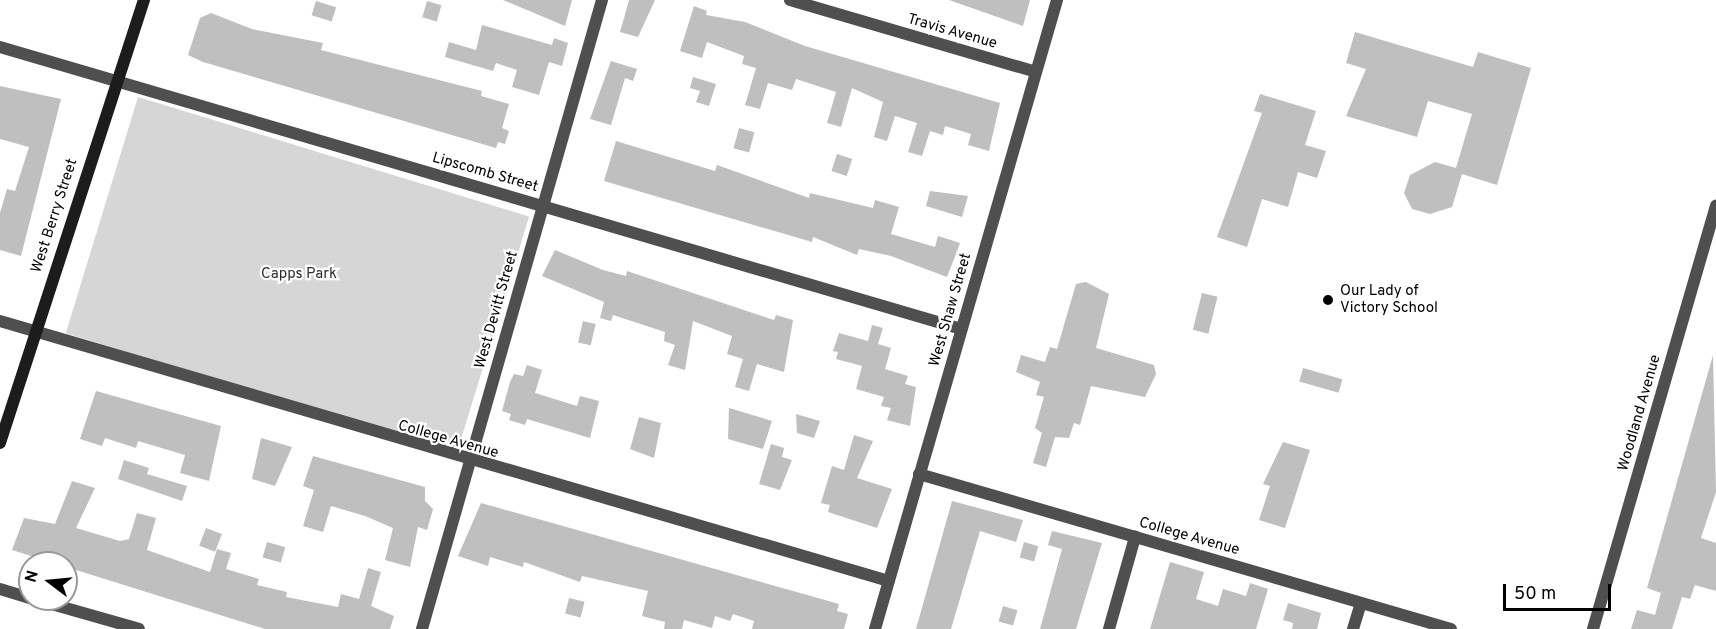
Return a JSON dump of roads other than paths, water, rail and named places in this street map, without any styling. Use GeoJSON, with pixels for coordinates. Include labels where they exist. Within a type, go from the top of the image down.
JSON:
{"type":"FeatureCollection","features":[{"type":"Feature","properties":{"kind":"main road","name":"West Berry Street"},"geometry":{"type":"LineString","coordinates":[[0,443],[33,331],[144,0]]}},
{"type":"Feature","properties":{"kind":"street","name":"West Devitt Street"},"geometry":{"type":"LineString","coordinates":[[422,629],[602,0]]}},
{"type":"Feature","properties":{"kind":"street","name":"Travis Avenue"},"geometry":{"type":"LineString","coordinates":[[790,0],[1036,72]]}},
{"type":"Feature","properties":{"kind":"street","name":"West Shaw Street"},"geometry":{"type":"LineString","coordinates":[[875,629],[1057,0]]}},
{"type":"Feature","properties":{"kind":"street","name":"Lipscomb Street"},"geometry":{"type":"LineString","coordinates":[[0,47],[961,329]]}},
{"type":"Feature","properties":{"kind":"street","name":"Woodland Avenue"},"geometry":{"type":"LineString","coordinates":[[1593,629],[1716,205]]}},
{"type":"Feature","properties":{"kind":"street","name":"College Avenue"},"geometry":{"type":"LineString","coordinates":[[0,321],[469,462],[889,581]]}},
{"type":"Feature","properties":{"kind":"street","name":"College Avenue"},"geometry":{"type":"LineString","coordinates":[[919,474],[1451,629]]}},
{"type":"Feature","properties":{"kind":"street"},"geometry":{"type":"LineString","coordinates":[[1109,629],[1135,537]]}},
{"type":"Feature","properties":{"kind":"street"},"geometry":{"type":"LineString","coordinates":[[0,589],[18,594]]}},
{"type":"Feature","properties":{"kind":"street"},"geometry":{"type":"LineString","coordinates":[[1353,629],[1361,603]]}},
{"type":"Feature","properties":{"kind":"street"},"geometry":{"type":"LineString","coordinates":[[77,611],[139,629]]}},
{"type":"Feature","properties":{"kind":"place","name":"Our Lady of Victory School"},"geometry":{"type":"Point","coordinates":[1328,300]}},
{"type":"Feature","properties":{"kind":"park label","name":"Capps Park"},"geometry":{"type":"Point","coordinates":[299,275]}}]}
